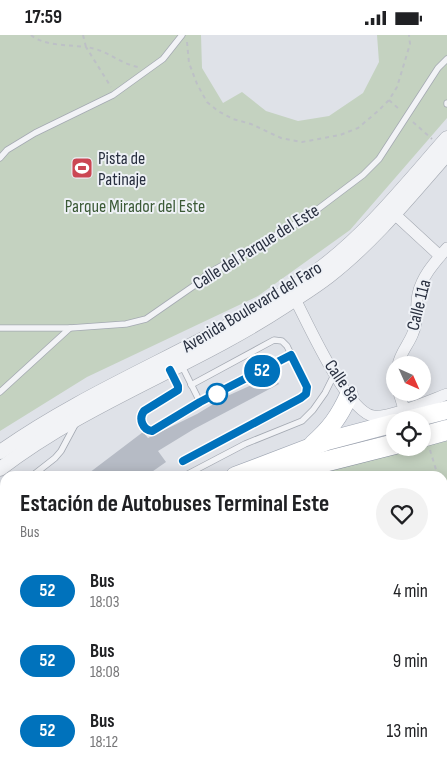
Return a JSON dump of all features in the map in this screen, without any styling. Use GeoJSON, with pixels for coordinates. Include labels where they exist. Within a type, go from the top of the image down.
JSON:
{"type":"FeatureCollection","features":[{"type":"Feature","properties":{"kind":"highway"},"geometry":{"type":"LineString","coordinates":[[431,434],[447,430]]}},
{"type":"Feature","properties":{"kind":"highway"},"geometry":{"type":"LineString","coordinates":[[297,471],[386,446]]}},
{"type":"Feature","properties":{"kind":"main road"},"geometry":{"type":"LineString","coordinates":[[309,448],[328,431],[340,416],[349,395]]}},
{"type":"Feature","properties":{"kind":"main road"},"geometry":{"type":"LineString","coordinates":[[431,412],[447,409]]}},
{"type":"Feature","properties":{"kind":"main road"},"geometry":{"type":"LineString","coordinates":[[248,471],[375,422],[386,420]]}},
{"type":"Feature","properties":{"kind":"street","name":"Avenida Boulevard del Faro"},"geometry":{"type":"LineString","coordinates":[[0,452],[74,405],[222,329],[297,285],[338,254],[390,209],[445,146]]}},
{"type":"Feature","properties":{"kind":"street","name":"Avenida Boulevard del Faro"},"geometry":{"type":"LineString","coordinates":[[0,469],[41,440],[254,325],[295,299],[330,275],[377,232],[390,209]]}},
{"type":"Feature","properties":{"kind":"street"},"geometry":{"type":"LineString","coordinates":[[390,209],[444,252]]}},
{"type":"Feature","properties":{"kind":"street","name":"Calle 11a"},"geometry":{"type":"LineString","coordinates":[[402,356],[417,321],[418,295],[424,279],[444,252]]}},
{"type":"Feature","properties":{"kind":"street","name":"Calle 8a"},"geometry":{"type":"LineString","coordinates":[[295,299],[334,375],[349,395],[375,422]]}},
{"type":"Feature","properties":{"kind":"street"},"geometry":{"type":"LineString","coordinates":[[415,411],[447,394]]}},
{"type":"Feature","properties":{"kind":"lane"},"geometry":{"type":"LineString","coordinates":[[0,158],[7,150],[35,133],[113,95],[163,59],[184,37]]}},
{"type":"Feature","properties":{"kind":"lane","name":"Calle del Parque del Este"},"geometry":{"type":"LineString","coordinates":[[0,328],[126,324],[146,319],[195,285],[207,274],[306,218],[363,175],[379,159],[438,68],[447,59]]}},
{"type":"Feature","properties":{"kind":"lane"},"geometry":{"type":"LineString","coordinates":[[0,392],[70,327]]}},
{"type":"Feature","properties":{"kind":"lane"},"geometry":{"type":"LineString","coordinates":[[183,461],[301,398],[306,394],[307,387],[282,341],[274,340],[192,385]]}},
{"type":"Feature","properties":{"kind":"lane"},"geometry":{"type":"LineString","coordinates":[[175,367],[178,390],[144,411],[141,415],[145,428],[152,431],[200,402],[291,355]]}},
{"type":"Feature","properties":{"kind":"lane"},"geometry":{"type":"LineString","coordinates":[[175,367],[192,385],[200,402]]}},
{"type":"Feature","properties":{"kind":"lane"},"geometry":{"type":"LineString","coordinates":[[194,471],[245,444],[302,421],[313,410],[325,393],[334,375]]}},
{"type":"Feature","properties":{"kind":"lane"},"geometry":{"type":"LineString","coordinates":[[39,471],[55,459],[78,419]]}},
{"type":"Feature","properties":{"kind":"path"},"geometry":{"type":"LineString","coordinates":[[31,35],[37,40],[48,43],[86,47],[106,52],[126,64],[136,67],[155,65]]}},
{"type":"Feature","properties":{"kind":"path"},"geometry":{"type":"LineString","coordinates":[[83,35],[86,47],[110,84],[113,95]]}},
{"type":"Feature","properties":{"kind":"path"},"geometry":{"type":"LineString","coordinates":[[184,37],[188,44],[190,63],[197,84],[207,102],[232,119],[251,124],[281,138],[302,142],[340,135],[358,128],[388,100],[396,87],[405,64],[410,44],[409,35]]}},
{"type":"Feature","properties":{"kind":"path"},"geometry":{"type":"LineString","coordinates":[[388,100],[445,146]]}},
{"type":"Feature","properties":{"kind":"path"},"geometry":{"type":"LineString","coordinates":[[431,456],[436,471]]}},
{"type":"Feature","properties":{"kind":"green space","name":"Parque Mirador del Este"},"geometry":{"type":"Polygon","coordinates":[[[0,35],[201,35],[202,68],[223,103],[242,92],[266,111],[298,121],[329,116],[363,93],[379,62],[377,35],[447,35],[447,118],[350,230],[258,296],[87,377],[0,431],[0,35]]]}},
{"type":"Feature","properties":{"kind":"green space"},"geometry":{"type":"Polygon","coordinates":[[[447,441],[447,471],[319,471],[386,455],[431,456],[431,445],[447,441]]]}},
{"type":"Feature","properties":{"kind":"building"},"geometry":{"type":"Polygon","coordinates":[[[274,375],[279,384],[194,429],[158,451],[166,462],[153,471],[92,471],[143,432],[148,438],[197,414],[225,397],[274,375]]]}},
{"type":"Feature","properties":{"kind":"bus line","name":"52"},"geometry":{"type":"LineString","coordinates":[[170,370],[178,390],[176,393],[144,411],[141,415],[141,420],[148,430],[152,431],[200,402],[291,355],[307,387],[306,394],[301,398],[183,461]]}},
{"type":"Feature","properties":{"kind":"place","name":"Pista de Patinaje"},"geometry":{"type":"Point","coordinates":[82,168]}}]}
